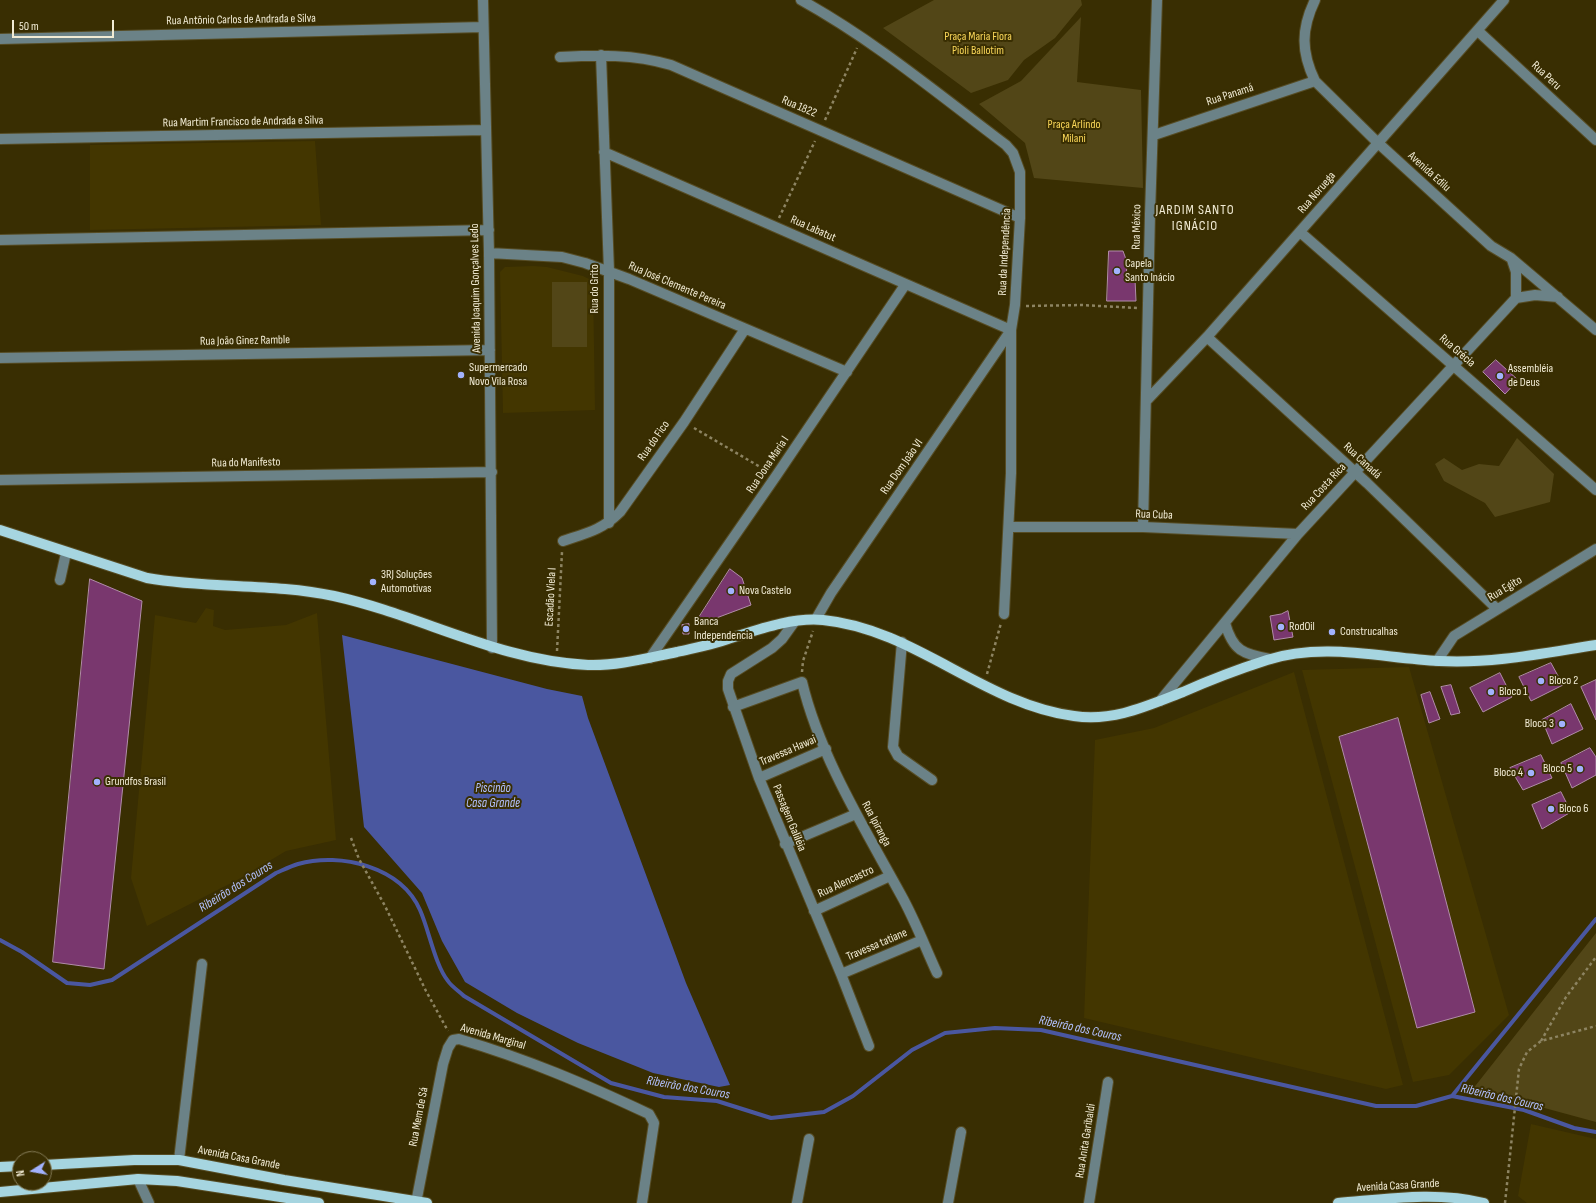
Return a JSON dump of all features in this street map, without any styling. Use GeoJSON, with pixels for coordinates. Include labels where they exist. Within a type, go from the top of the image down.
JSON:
{"type":"FeatureCollection","features":[{"type":"Feature","properties":{"kind":"main road"},"geometry":{"type":"LineString","coordinates":[[0,530],[66,553],[147,578],[171,582],[276,589],[329,595],[390,610],[492,648],[561,663],[591,665],[619,664],[724,641],[795,621],[816,619],[857,625],[902,642],[1015,701],[1046,711],[1072,716],[1098,718],[1124,714],[1270,659],[1325,650],[1438,661],[1512,659],[1596,645]]}},
{"type":"Feature","properties":{"kind":"main road","name":"Avenida Casa Grande"},"geometry":{"type":"LineString","coordinates":[[52,1165],[134,1160],[179,1160],[284,1180],[427,1203]]}},
{"type":"Feature","properties":{"kind":"main road"},"geometry":{"type":"LineString","coordinates":[[0,1167],[12,1166]]}},
{"type":"Feature","properties":{"kind":"main road"},"geometry":{"type":"LineString","coordinates":[[0,1192],[138,1179],[177,1180],[287,1200],[319,1203]]}},
{"type":"Feature","properties":{"kind":"main road","name":"Avenida Casa Grande"},"geometry":{"type":"LineString","coordinates":[[1338,1203],[1432,1195],[1466,1198],[1484,1203]]}},
{"type":"Feature","properties":{"kind":"street","name":"Avenida Joaquim Gonçalves Ledo"},"geometry":{"type":"LineString","coordinates":[[483,0],[490,254],[492,648]]}},
{"type":"Feature","properties":{"kind":"street","name":"Rua da Independência"},"geometry":{"type":"LineString","coordinates":[[801,0],[862,36],[1006,145],[1015,158],[1020,172],[1020,218],[1015,305],[1011,330],[1009,527],[1004,614]]}},
{"type":"Feature","properties":{"kind":"street","name":"Rua México"},"geometry":{"type":"LineString","coordinates":[[1143,527],[1150,214],[1154,135],[1157,0]]}},
{"type":"Feature","properties":{"kind":"street","name":"Avenida Edilu"},"geometry":{"type":"LineString","coordinates":[[1315,0],[1303,39],[1310,69],[1315,81],[1377,142],[1491,246],[1511,258],[1596,330]]}},
{"type":"Feature","properties":{"kind":"street","name":"Rua Noruega"},"geometry":{"type":"LineString","coordinates":[[1147,400],[1207,337],[1377,142],[1478,31],[1504,0]]}},
{"type":"Feature","properties":{"kind":"street","name":"Rua Antônio Carlos de Andrada e Silva"},"geometry":{"type":"LineString","coordinates":[[0,39],[483,27]]}},
{"type":"Feature","properties":{"kind":"street","name":"Rua Peru"},"geometry":{"type":"LineString","coordinates":[[1478,31],[1596,140]]}},
{"type":"Feature","properties":{"kind":"street","name":"Rua 1822"},"geometry":{"type":"LineString","coordinates":[[560,57],[601,55],[648,58],[670,65],[1020,218]]}},
{"type":"Feature","properties":{"kind":"street","name":"Rua do Grito"},"geometry":{"type":"LineString","coordinates":[[601,55],[609,271],[609,523]]}},
{"type":"Feature","properties":{"kind":"street","name":"Rua Panamá"},"geometry":{"type":"LineString","coordinates":[[1154,135],[1315,81]]}},
{"type":"Feature","properties":{"kind":"street","name":"Rua Martim Francisco de Andrada e Silva"},"geometry":{"type":"LineString","coordinates":[[0,139],[486,130]]}},
{"type":"Feature","properties":{"kind":"street","name":"Rua Labatut"},"geometry":{"type":"LineString","coordinates":[[604,152],[1011,330]]}},
{"type":"Feature","properties":{"kind":"street"},"geometry":{"type":"LineString","coordinates":[[0,240],[489,230]]}},
{"type":"Feature","properties":{"kind":"street","name":"Rua Grécia"},"geometry":{"type":"LineString","coordinates":[[1300,232],[1596,490]]}},
{"type":"Feature","properties":{"kind":"street","name":"Rua José Clemente Pereira"},"geometry":{"type":"LineString","coordinates":[[490,254],[562,257],[609,271],[847,372]]}},
{"type":"Feature","properties":{"kind":"street"},"geometry":{"type":"LineString","coordinates":[[1511,258],[1516,272],[1516,298],[1535,295],[1558,297]]}},
{"type":"Feature","properties":{"kind":"street","name":"Rua Dona Maria I"},"geometry":{"type":"LineString","coordinates":[[650,658],[906,285]]}},
{"type":"Feature","properties":{"kind":"street","name":"Rua Costa Rica"},"geometry":{"type":"LineString","coordinates":[[1160,701],[1298,534],[1516,298]]}},
{"type":"Feature","properties":{"kind":"street","name":"Rua do Fico"},"geometry":{"type":"LineString","coordinates":[[563,541],[596,530],[609,523],[620,512],[684,422],[744,329]]}},
{"type":"Feature","properties":{"kind":"street","name":"Rua Dom João VI"},"geometry":{"type":"LineString","coordinates":[[816,619],[831,593],[1011,330]]}},
{"type":"Feature","properties":{"kind":"street","name":"Rua Canadá"},"geometry":{"type":"LineString","coordinates":[[1207,337],[1355,472],[1497,609]]}},
{"type":"Feature","properties":{"kind":"street","name":"Rua João Ginez Ramble"},"geometry":{"type":"LineString","coordinates":[[0,358],[490,350]]}},
{"type":"Feature","properties":{"kind":"street","name":"Rua do Manifesto"},"geometry":{"type":"LineString","coordinates":[[0,480],[492,472]]}},
{"type":"Feature","properties":{"kind":"street","name":"Rua Cuba"},"geometry":{"type":"LineString","coordinates":[[1009,527],[1143,527],[1298,534]]}},
{"type":"Feature","properties":{"kind":"street","name":"Rua Egito"},"geometry":{"type":"LineString","coordinates":[[1438,661],[1454,636],[1596,549]]}},
{"type":"Feature","properties":{"kind":"street"},"geometry":{"type":"LineString","coordinates":[[60,580],[66,553]]}},
{"type":"Feature","properties":{"kind":"street","name":"Passagem Galiléia"},"geometry":{"type":"LineString","coordinates":[[795,621],[782,639],[772,648],[731,674],[728,681],[728,689],[759,778],[841,974],[869,1046]]}},
{"type":"Feature","properties":{"kind":"street"},"geometry":{"type":"LineString","coordinates":[[1225,624],[1229,638],[1238,648],[1248,655],[1270,659]]}},
{"type":"Feature","properties":{"kind":"street"},"geometry":{"type":"LineString","coordinates":[[902,642],[893,747],[898,756],[932,780]]}},
{"type":"Feature","properties":{"kind":"street"},"geometry":{"type":"LineString","coordinates":[[733,707],[802,682]]}},
{"type":"Feature","properties":{"kind":"street","name":"Rua Ipiranga"},"geometry":{"type":"LineString","coordinates":[[802,682],[826,749],[856,814],[890,876],[937,973]]}},
{"type":"Feature","properties":{"kind":"street","name":"Travessa Hawai"},"geometry":{"type":"LineString","coordinates":[[759,778],[826,749]]}},
{"type":"Feature","properties":{"kind":"street"},"geometry":{"type":"LineString","coordinates":[[786,844],[856,814]]}},
{"type":"Feature","properties":{"kind":"street","name":"Rua Alencastro"},"geometry":{"type":"LineString","coordinates":[[814,911],[890,876]]}},
{"type":"Feature","properties":{"kind":"street","name":"Travessa tatiane"},"geometry":{"type":"LineString","coordinates":[[841,974],[922,940]]}},
{"type":"Feature","properties":{"kind":"street"},"geometry":{"type":"LineString","coordinates":[[179,1160],[202,964]]}},
{"type":"Feature","properties":{"kind":"street","name":"Avenida Marginal"},"geometry":{"type":"LineString","coordinates":[[453,1040],[459,1039],[499,1050],[550,1069],[649,1114],[654,1123],[642,1203]]}},
{"type":"Feature","properties":{"kind":"street","name":"Rua Mem de Sá"},"geometry":{"type":"LineString","coordinates":[[416,1202],[442,1064],[448,1048],[453,1040]]}},
{"type":"Feature","properties":{"kind":"street","name":"Rua Anita Garibaldi"},"geometry":{"type":"LineString","coordinates":[[1089,1203],[1108,1082]]}},
{"type":"Feature","properties":{"kind":"street"},"geometry":{"type":"LineString","coordinates":[[948,1203],[961,1132]]}},
{"type":"Feature","properties":{"kind":"street"},"geometry":{"type":"LineString","coordinates":[[797,1203],[809,1139]]}},
{"type":"Feature","properties":{"kind":"street"},"geometry":{"type":"LineString","coordinates":[[138,1179],[149,1203]]}},
{"type":"Feature","properties":{"kind":"path"},"geometry":{"type":"LineString","coordinates":[[1015,305],[1081,305],[1149,309]]}},
{"type":"Feature","properties":{"kind":"path"},"geometry":{"type":"LineString","coordinates":[[684,422],[776,476]]}},
{"type":"Feature","properties":{"kind":"path","name":"Escadão Viela I"},"geometry":{"type":"LineString","coordinates":[[557,653],[563,541]]}},
{"type":"Feature","properties":{"kind":"path"},"geometry":{"type":"LineString","coordinates":[[987,675],[1004,614]]}},
{"type":"Feature","properties":{"kind":"path"},"geometry":{"type":"LineString","coordinates":[[802,682],[803,661],[816,619]]}},
{"type":"Feature","properties":{"kind":"path","name":"Avenida Marginal"},"geometry":{"type":"LineString","coordinates":[[351,838],[359,858],[385,906],[426,991],[453,1040]]}},
{"type":"Feature","properties":{"kind":"path"},"geometry":{"type":"LineString","coordinates":[[1505,1203],[1519,1069],[1527,1052],[1541,1041],[1566,997],[1596,958]]}},
{"type":"Feature","properties":{"kind":"path"},"geometry":{"type":"LineString","coordinates":[[1541,1041],[1596,1026]]}},
{"type":"Feature","properties":{"kind":"shaded area"},"geometry":{"type":"Polygon","coordinates":[[[315,141],[321,225],[90,230],[90,145],[315,141]]]}},
{"type":"Feature","properties":{"kind":"shaded area"},"geometry":{"type":"Polygon","coordinates":[[[505,267],[547,267],[583,276],[593,281],[595,410],[503,413],[500,272],[505,267]]]}},
{"type":"Feature","properties":{"kind":"shaded area"},"geometry":{"type":"Polygon","coordinates":[[[206,608],[214,610],[213,626],[225,630],[286,625],[317,613],[336,840],[286,851],[239,879],[147,926],[131,878],[155,615],[196,623],[206,608]]]}},
{"type":"Feature","properties":{"kind":"shaded area"},"geometry":{"type":"Polygon","coordinates":[[[1409,667],[1509,1015],[1449,1075],[1413,1082],[1302,670],[1409,667]]]}},
{"type":"Feature","properties":{"kind":"shaded area"},"geometry":{"type":"Polygon","coordinates":[[[1294,672],[1403,1085],[1386,1089],[1084,1018],[1095,740],[1154,728],[1294,672]]]}},
{"type":"Feature","properties":{"kind":"shaded area"},"geometry":{"type":"Polygon","coordinates":[[[1531,1124],[1596,1139],[1596,1203],[1527,1203],[1518,1196],[1531,1124]]]}},
{"type":"Feature","properties":{"kind":"green space","name":"Praça Maria Flora Pioli Ballotim"},"geometry":{"type":"Polygon","coordinates":[[[934,0],[1081,0],[1082,5],[1055,38],[1024,60],[1008,80],[971,93],[883,28],[934,0]]]}},
{"type":"Feature","properties":{"kind":"green space","name":"Praça Arlindo Milani"},"geometry":{"type":"Polygon","coordinates":[[[1081,17],[1077,82],[1141,90],[1143,188],[1034,178],[1025,143],[979,104],[1021,81],[1081,17]]]}},
{"type":"Feature","properties":{"kind":"green space"},"geometry":{"type":"Polygon","coordinates":[[[552,282],[587,282],[587,347],[552,347],[552,282]]]}},
{"type":"Feature","properties":{"kind":"green space"},"geometry":{"type":"Polygon","coordinates":[[[1517,438],[1554,474],[1550,502],[1495,517],[1485,503],[1444,481],[1435,464],[1444,458],[1462,470],[1479,464],[1499,466],[1517,438]]]}},
{"type":"Feature","properties":{"kind":"green space"},"geometry":{"type":"Polygon","coordinates":[[[1596,933],[1596,1122],[1493,1094],[1472,1090],[1596,933]]]}},
{"type":"Feature","properties":{"kind":"water","name":"Piscinão Casa Grande"},"geometry":{"type":"Polygon","coordinates":[[[342,635],[547,689],[582,696],[588,718],[686,983],[730,1085],[719,1087],[653,1073],[578,1043],[517,1013],[465,982],[442,941],[422,893],[364,827],[342,635]]]}},
{"type":"Feature","properties":{"kind":"building","name":"Capela Santo Inácio"},"geometry":{"type":"Polygon","coordinates":[[[1109,251],[1123,251],[1127,262],[1126,281],[1135,279],[1136,301],[1107,301],[1109,251]]]}},
{"type":"Feature","properties":{"kind":"building","name":"Assembléia de Deus"},"geometry":{"type":"Polygon","coordinates":[[[1496,360],[1518,380],[1505,394],[1483,372],[1496,360]]]}},
{"type":"Feature","properties":{"kind":"building","name":"Nova Castelo"},"geometry":{"type":"Polygon","coordinates":[[[730,569],[742,578],[751,605],[703,623],[698,619],[730,569]]]}},
{"type":"Feature","properties":{"kind":"building","name":"Grundfos Brasil"},"geometry":{"type":"Polygon","coordinates":[[[90,579],[142,601],[104,969],[53,962],[90,579]]]}},
{"type":"Feature","properties":{"kind":"building","name":"RodOil"},"geometry":{"type":"Polygon","coordinates":[[[1288,611],[1293,637],[1274,640],[1270,616],[1288,611]]]}},
{"type":"Feature","properties":{"kind":"building","name":"Banca Independencia"},"geometry":{"type":"Polygon","coordinates":[[[689,624],[689,634],[683,634],[682,625],[689,624]]]}},
{"type":"Feature","properties":{"kind":"building","name":"Bloco 2"},"geometry":{"type":"Polygon","coordinates":[[[1551,663],[1563,685],[1531,701],[1519,677],[1551,663]]]}},
{"type":"Feature","properties":{"kind":"building","name":"Bloco 1"},"geometry":{"type":"Polygon","coordinates":[[[1500,673],[1512,697],[1483,712],[1470,688],[1500,673]]]}},
{"type":"Feature","properties":{"kind":"building"},"geometry":{"type":"Polygon","coordinates":[[[1596,680],[1596,720],[1581,687],[1596,680]]]}},
{"type":"Feature","properties":{"kind":"building"},"geometry":{"type":"Polygon","coordinates":[[[1451,685],[1460,713],[1451,715],[1441,687],[1451,685]]]}},
{"type":"Feature","properties":{"kind":"building"},"geometry":{"type":"Polygon","coordinates":[[[1430,692],[1440,719],[1429,723],[1421,695],[1430,692]]]}},
{"type":"Feature","properties":{"kind":"building","name":"Bloco 3"},"geometry":{"type":"Polygon","coordinates":[[[1571,704],[1583,729],[1552,744],[1542,720],[1571,704]]]}},
{"type":"Feature","properties":{"kind":"building"},"geometry":{"type":"Polygon","coordinates":[[[1398,718],[1475,1012],[1417,1028],[1339,737],[1398,718]]]}},
{"type":"Feature","properties":{"kind":"building","name":"Bloco 5"},"geometry":{"type":"Polygon","coordinates":[[[1590,748],[1596,757],[1596,775],[1572,788],[1561,763],[1590,748]]]}},
{"type":"Feature","properties":{"kind":"building","name":"Bloco 4"},"geometry":{"type":"Polygon","coordinates":[[[1541,755],[1552,778],[1523,790],[1510,768],[1541,755]]]}},
{"type":"Feature","properties":{"kind":"building","name":"Bloco 6"},"geometry":{"type":"Polygon","coordinates":[[[1561,792],[1571,812],[1542,829],[1532,805],[1561,792]]]}},
{"type":"Feature","properties":{"kind":"waterway","name":"Ribeirão dos Couros"},"geometry":{"type":"LineString","coordinates":[[0,940],[22,952],[67,983],[90,985],[112,980],[276,873],[295,865],[315,861],[333,860],[350,862],[368,866],[384,873],[399,883],[411,895],[420,910],[443,974],[451,985],[464,996],[611,1083],[664,1097],[717,1101],[771,1118],[824,1112],[853,1096],[912,1050],[945,1033],[995,1028],[1041,1030],[1376,1106],[1416,1106],[1452,1096],[1524,1110],[1574,1128],[1596,1132]]}},
{"type":"Feature","properties":{"kind":"waterway"},"geometry":{"type":"LineString","coordinates":[[1452,1096],[1596,919]]}},
{"type":"Feature","properties":{"kind":"place","name":"Capela Santo Inácio"},"geometry":{"type":"Point","coordinates":[1117,271]}},
{"type":"Feature","properties":{"kind":"place","name":"Supermercado Novo Vila Rosa"},"geometry":{"type":"Point","coordinates":[461,375]}},
{"type":"Feature","properties":{"kind":"place","name":"Assembléia de Deus"},"geometry":{"type":"Point","coordinates":[1500,376]}},
{"type":"Feature","properties":{"kind":"place","name":"3RJ Soluções Automotivas"},"geometry":{"type":"Point","coordinates":[373,582]}},
{"type":"Feature","properties":{"kind":"place","name":"Nova Castelo"},"geometry":{"type":"Point","coordinates":[731,591]}},
{"type":"Feature","properties":{"kind":"place","name":"RodOil"},"geometry":{"type":"Point","coordinates":[1281,627]}},
{"type":"Feature","properties":{"kind":"place","name":"Banca Independencia"},"geometry":{"type":"Point","coordinates":[686,629]}},
{"type":"Feature","properties":{"kind":"place","name":"Construcalhas"},"geometry":{"type":"Point","coordinates":[1332,632]}},
{"type":"Feature","properties":{"kind":"place","name":"Bloco 2"},"geometry":{"type":"Point","coordinates":[1541,681]}},
{"type":"Feature","properties":{"kind":"place","name":"Bloco 1"},"geometry":{"type":"Point","coordinates":[1491,692]}},
{"type":"Feature","properties":{"kind":"place","name":"Bloco 3"},"geometry":{"type":"Point","coordinates":[1562,724]}},
{"type":"Feature","properties":{"kind":"place","name":"Bloco 5"},"geometry":{"type":"Point","coordinates":[1580,769]}},
{"type":"Feature","properties":{"kind":"place","name":"Bloco 4"},"geometry":{"type":"Point","coordinates":[1531,773]}},
{"type":"Feature","properties":{"kind":"place","name":"Grundfos Brasil"},"geometry":{"type":"Point","coordinates":[97,782]}},
{"type":"Feature","properties":{"kind":"place","name":"Bloco 6"},"geometry":{"type":"Point","coordinates":[1551,809]}},
{"type":"Feature","properties":{"kind":"district","name":"JARDIM SANTO IGNÁCIO"},"geometry":{"type":"Point","coordinates":[1195,218]}}]}
